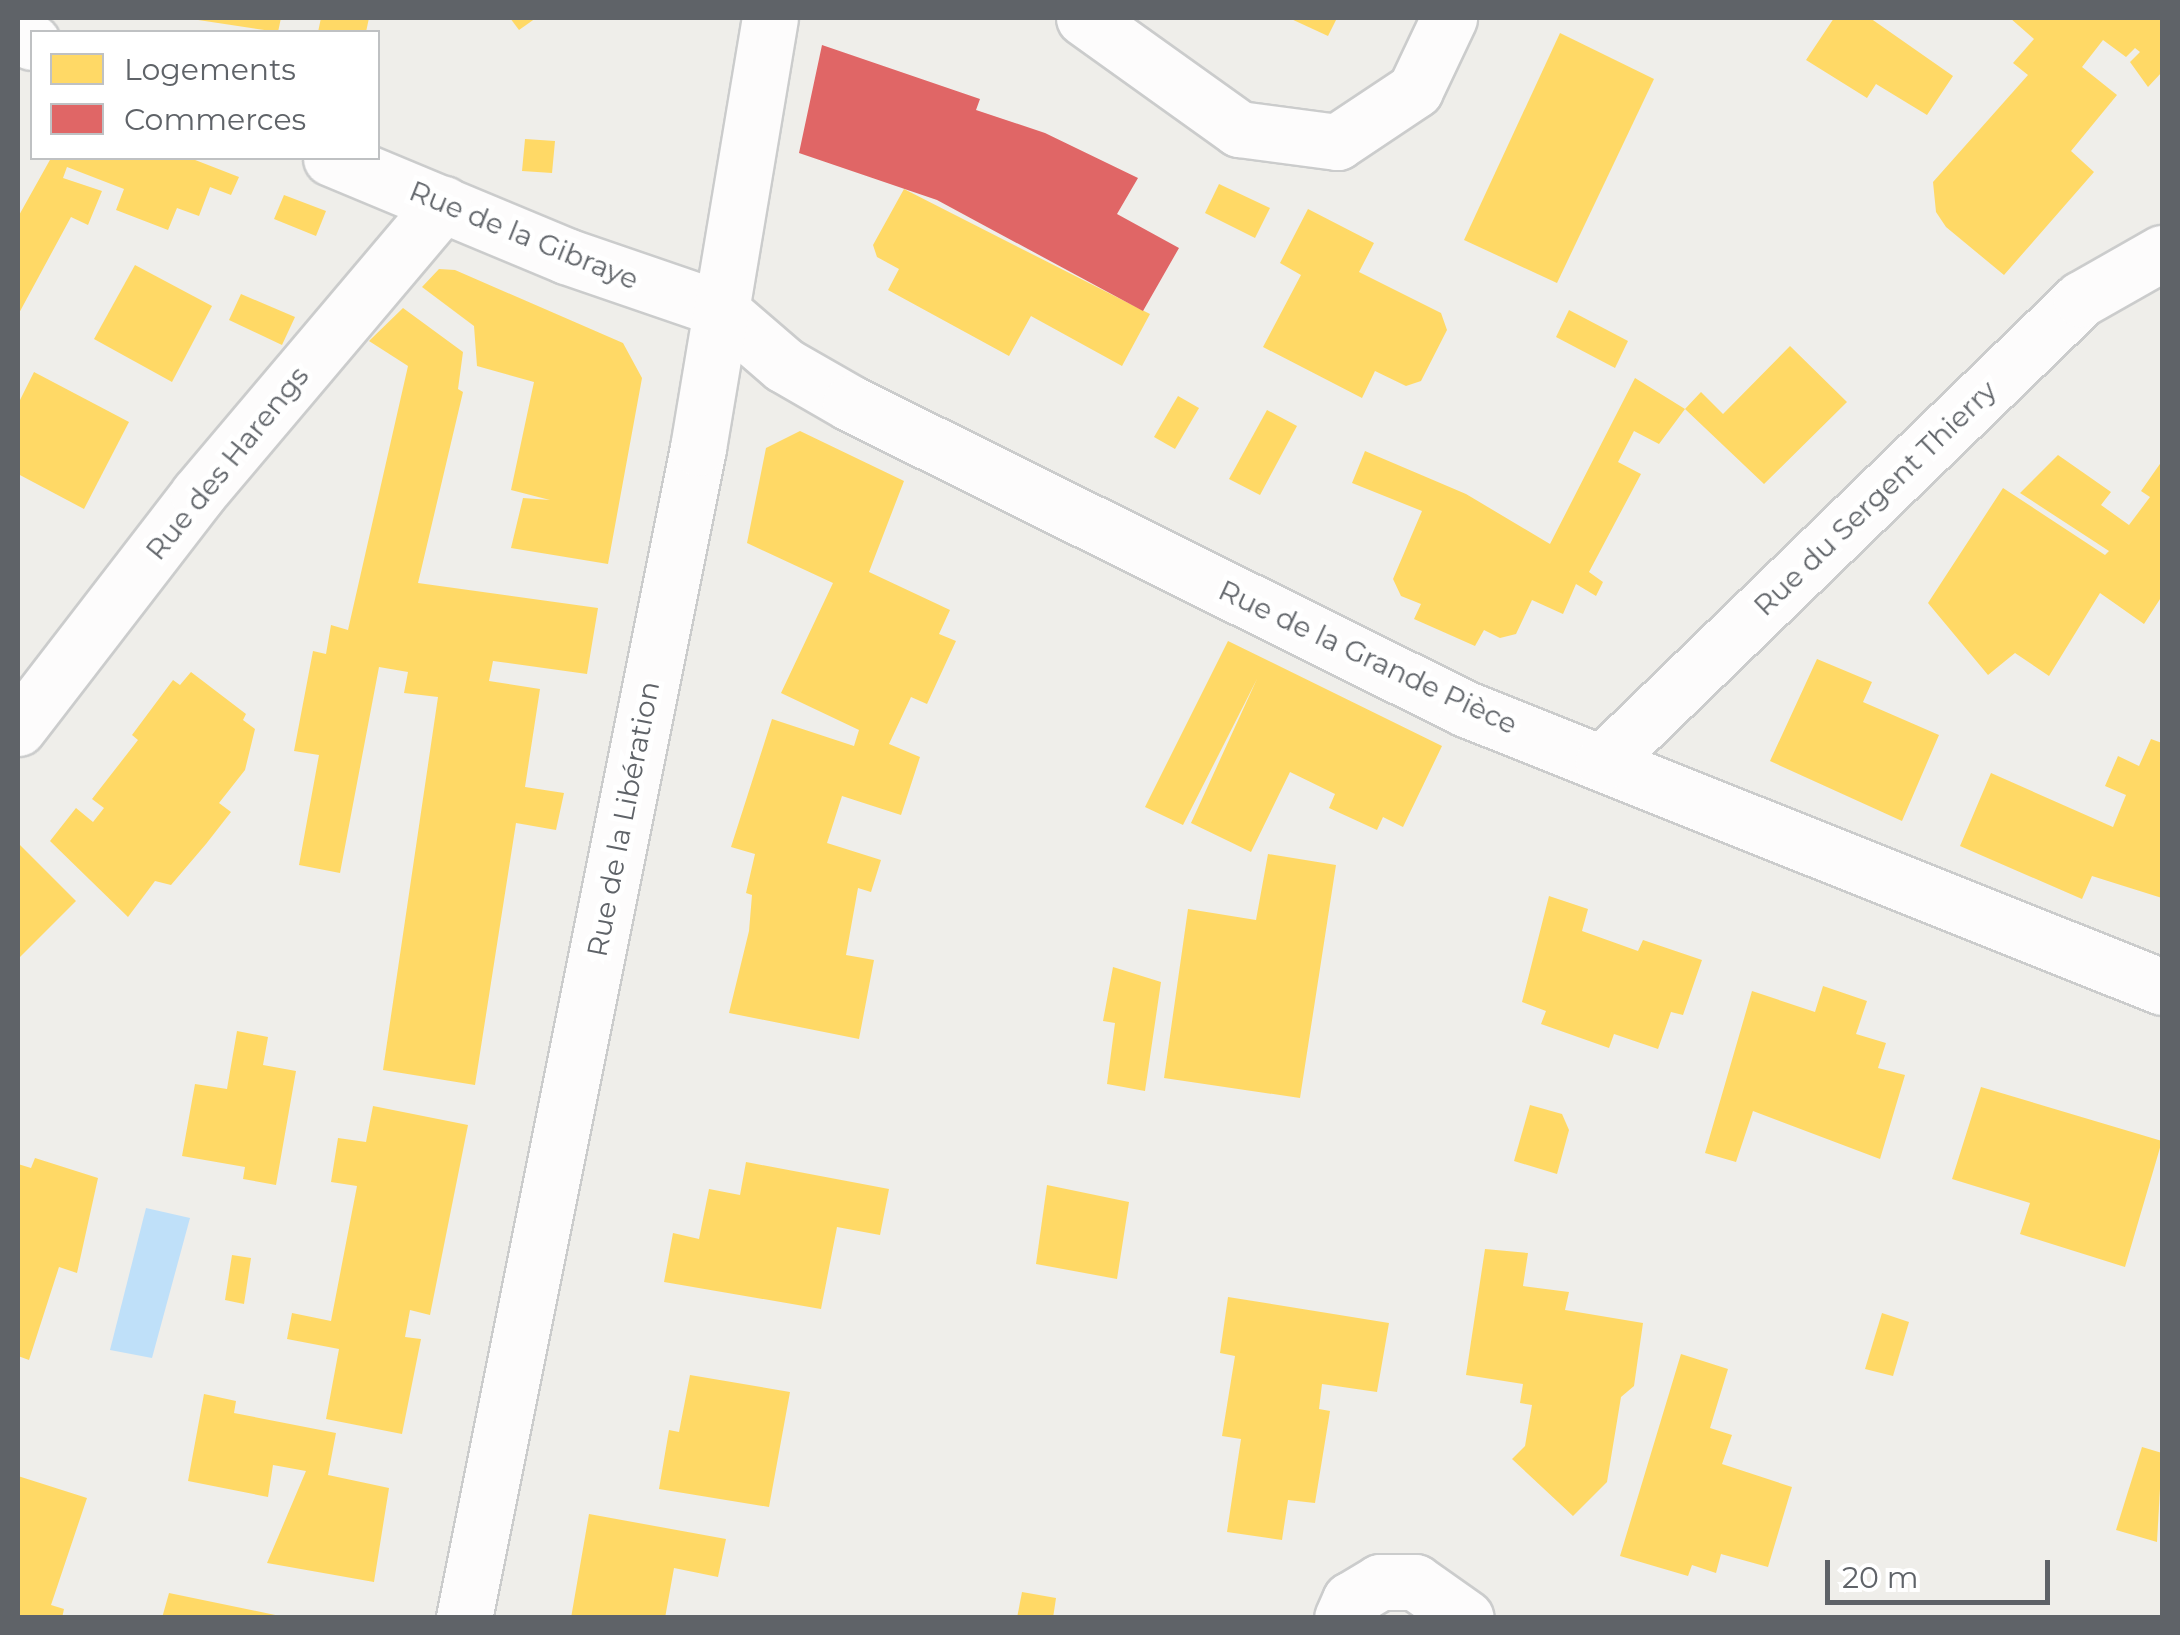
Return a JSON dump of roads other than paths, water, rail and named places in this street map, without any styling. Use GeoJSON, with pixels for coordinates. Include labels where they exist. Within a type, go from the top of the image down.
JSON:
{"type":"FeatureCollection","features":[{"type":"Feature","properties":{"kind":"street","name":"Rue de la Libération"},"geometry":{"type":"LineString","coordinates":[[464,1618],[698,448],[718,308],[770,18]]}},
{"type":"Feature","properties":{"kind":"street"},"geometry":{"type":"LineString","coordinates":[[1084,18],[1239,128],[1337,142],[1414,90],[1449,18]]}},
{"type":"Feature","properties":{"kind":"street","name":"Rue de la Gibraye"},"geometry":{"type":"LineString","coordinates":[[337,160],[566,256],[718,308]]}},
{"type":"Feature","properties":{"kind":"street","name":"Rue des Harengs"},"geometry":{"type":"LineString","coordinates":[[18,728],[198,494],[443,204]]}},
{"type":"Feature","properties":{"kind":"street","name":"Rue du Sergent Thierry"},"geometry":{"type":"LineString","coordinates":[[1602,762],[2081,298],[2162,253]]}},
{"type":"Feature","properties":{"kind":"street","name":"Rue de la Grande Pièce"},"geometry":{"type":"LineString","coordinates":[[718,308],[784,365],[850,403],[1466,709],[2162,987]]}},
{"type":"Feature","properties":{"kind":"street"},"geometry":{"type":"LineString","coordinates":[[1342,1618],[1350,1600],[1380,1582],[1415,1582],[1466,1618]]}},
{"type":"Feature","properties":{"kind":"water"},"geometry":{"type":"Polygon","coordinates":[[[146,1208],[190,1218],[152,1358],[110,1350],[146,1208]]]}}]}
